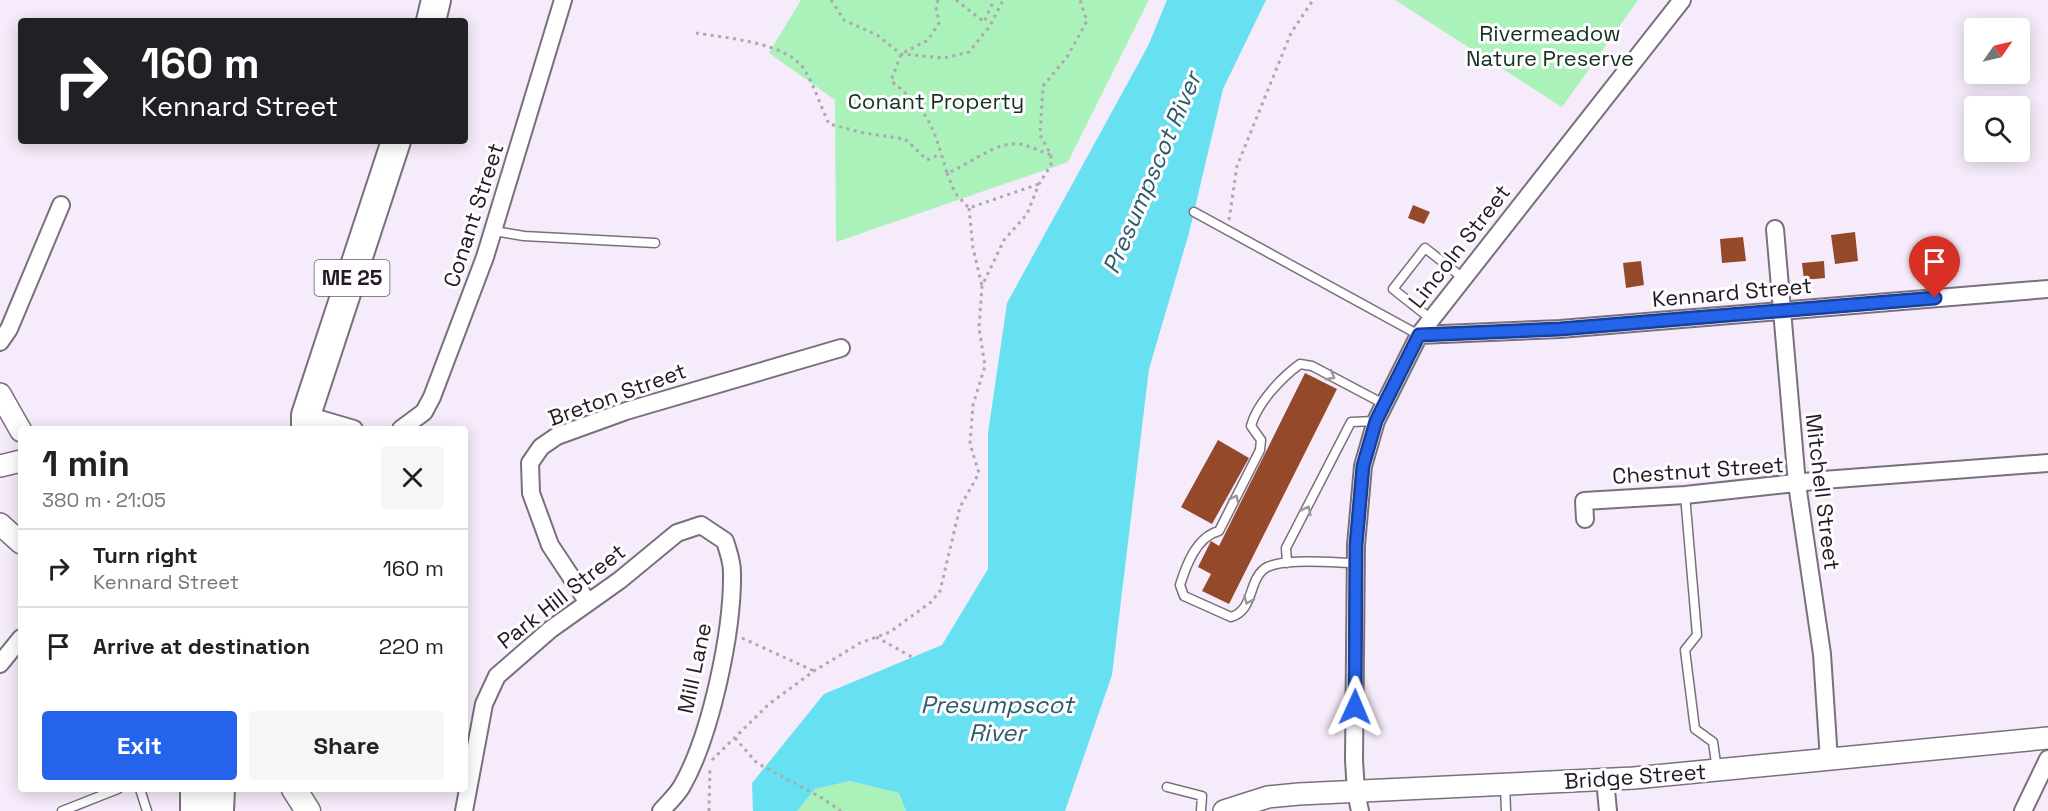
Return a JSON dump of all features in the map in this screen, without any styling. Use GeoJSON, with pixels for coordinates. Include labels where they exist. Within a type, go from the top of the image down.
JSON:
{"type":"FeatureCollection","features":[{"type":"Feature","properties":{"kind":"highway"},"geometry":{"type":"LineString","coordinates":[[432,18],[436,0]]}},
{"type":"Feature","properties":{"kind":"highway","name":"ME 25"},"geometry":{"type":"LineString","coordinates":[[302,424],[395,144]]}},
{"type":"Feature","properties":{"kind":"highway"},"geometry":{"type":"LineString","coordinates":[[195,792],[195,811]]}},
{"type":"Feature","properties":{"kind":"highway"},"geometry":{"type":"LineString","coordinates":[[219,811],[220,792]]}},
{"type":"Feature","properties":{"kind":"main road"},"geometry":{"type":"LineString","coordinates":[[296,792],[308,811]]}},
{"type":"Feature","properties":{"kind":"street","name":"Conant Street"},"geometry":{"type":"LineString","coordinates":[[405,426],[424,412],[432,397],[494,231],[563,0]]}},
{"type":"Feature","properties":{"kind":"street","name":"Lincoln Street"},"geometry":{"type":"LineString","coordinates":[[1358,802],[1357,563],[1363,466],[1376,421],[1419,335],[1682,0]]}},
{"type":"Feature","properties":{"kind":"street"},"geometry":{"type":"LineString","coordinates":[[0,342],[9,329],[61,205]]}},
{"type":"Feature","properties":{"kind":"street","name":"Mitchell Street"},"geometry":{"type":"LineString","coordinates":[[1775,229],[1797,484],[1822,654],[1829,760]]}},
{"type":"Feature","properties":{"kind":"street","name":"Kennard Street"},"geometry":{"type":"LineString","coordinates":[[1419,335],[1560,329],[2048,289]]}},
{"type":"Feature","properties":{"kind":"street","name":"Breton Street"},"geometry":{"type":"LineString","coordinates":[[588,601],[550,545],[531,493],[530,463],[542,447],[557,436],[626,411],[814,353],[841,348]]}},
{"type":"Feature","properties":{"kind":"street"},"geometry":{"type":"LineString","coordinates":[[0,394],[19,426]]}},
{"type":"Feature","properties":{"kind":"street"},"geometry":{"type":"LineString","coordinates":[[302,424],[323,426]]}},
{"type":"Feature","properties":{"kind":"street"},"geometry":{"type":"LineString","coordinates":[[0,466],[18,462]]}},
{"type":"Feature","properties":{"kind":"street","name":"Chestnut Street"},"geometry":{"type":"LineString","coordinates":[[1585,519],[1584,501],[1685,495],[2048,463]]}},
{"type":"Feature","properties":{"kind":"street"},"geometry":{"type":"LineString","coordinates":[[0,524],[18,540]]}},
{"type":"Feature","properties":{"kind":"street","name":"Park Hill Street"},"geometry":{"type":"LineString","coordinates":[[468,790],[484,704],[497,676],[588,601],[620,580],[677,533],[701,525],[710,531]]}},
{"type":"Feature","properties":{"kind":"street","name":"Mill Lane"},"geometry":{"type":"LineString","coordinates":[[661,811],[681,787],[695,756],[714,694],[726,631],[733,570],[725,541],[710,531]]}},
{"type":"Feature","properties":{"kind":"street"},"geometry":{"type":"LineString","coordinates":[[0,664],[18,642]]}},
{"type":"Feature","properties":{"kind":"street","name":"Bridge Street"},"geometry":{"type":"LineString","coordinates":[[1224,811],[1268,797],[1358,802],[1505,785],[1717,770],[2048,738]]}},
{"type":"Feature","properties":{"kind":"street"},"geometry":{"type":"LineString","coordinates":[[2023,811],[2048,759]]}},
{"type":"Feature","properties":{"kind":"street"},"geometry":{"type":"LineString","coordinates":[[1605,779],[1608,811]]}},
{"type":"Feature","properties":{"kind":"street","name":"Park Hill Street"},"geometry":{"type":"LineString","coordinates":[[464,811],[468,792]]}},
{"type":"Feature","properties":{"kind":"lane"},"geometry":{"type":"LineString","coordinates":[[1194,212],[1419,335]]}},
{"type":"Feature","properties":{"kind":"lane"},"geometry":{"type":"LineString","coordinates":[[494,231],[542,238],[655,243]]}},
{"type":"Feature","properties":{"kind":"lane"},"geometry":{"type":"LineString","coordinates":[[1431,319],[1393,289],[1425,248],[1463,278]]}},
{"type":"Feature","properties":{"kind":"lane"},"geometry":{"type":"LineString","coordinates":[[1357,563],[1287,563],[1262,570],[1244,610],[1231,617],[1184,596],[1180,585],[1190,557],[1212,533],[1219,531],[1260,450],[1261,440],[1251,426],[1254,415],[1288,373],[1300,364],[1312,366],[1384,404]]}},
{"type":"Feature","properties":{"kind":"lane"},"geometry":{"type":"LineString","coordinates":[[1287,563],[1286,548],[1351,422],[1376,421]]}},
{"type":"Feature","properties":{"kind":"lane"},"geometry":{"type":"LineString","coordinates":[[1685,495],[1697,635],[1685,650],[1695,729],[1713,742],[1717,770]]}},
{"type":"Feature","properties":{"kind":"lane"},"geometry":{"type":"LineString","coordinates":[[1505,785],[1506,811]]}},
{"type":"Feature","properties":{"kind":"lane"},"geometry":{"type":"LineString","coordinates":[[1167,787],[1202,796],[1201,811]]}},
{"type":"Feature","properties":{"kind":"lane"},"geometry":{"type":"LineString","coordinates":[[62,811],[110,792]]}},
{"type":"Feature","properties":{"kind":"lane"},"geometry":{"type":"LineString","coordinates":[[141,792],[147,811]]}},
{"type":"Feature","properties":{"kind":"path"},"geometry":{"type":"LineString","coordinates":[[831,0],[844,20],[877,35],[901,54],[944,58],[969,52],[990,26],[1003,0]]}},
{"type":"Feature","properties":{"kind":"path"},"geometry":{"type":"LineString","coordinates":[[709,811],[710,763],[769,704],[814,671],[860,643],[890,632],[930,602],[940,591],[960,507],[979,473],[970,444],[973,405],[985,366],[979,328],[982,286],[973,248],[969,208],[955,193],[933,126],[916,100],[891,81],[901,54],[928,40],[939,22],[936,7],[938,0]]}},
{"type":"Feature","properties":{"kind":"path"},"geometry":{"type":"LineString","coordinates":[[956,0],[984,22],[994,0]]}},
{"type":"Feature","properties":{"kind":"path"},"geometry":{"type":"LineString","coordinates":[[982,286],[1004,240],[1027,214],[1039,184],[1051,165],[1051,154],[1040,135],[1043,86],[1067,57],[1087,21],[1080,0]]}},
{"type":"Feature","properties":{"kind":"path"},"geometry":{"type":"LineString","coordinates":[[1228,231],[1237,166],[1291,33],[1313,0]]}},
{"type":"Feature","properties":{"kind":"path"},"geometry":{"type":"LineString","coordinates":[[696,33],[759,44],[788,55],[803,68],[829,124],[864,133],[905,139],[927,160],[941,154]]}},
{"type":"Feature","properties":{"kind":"path"},"geometry":{"type":"LineString","coordinates":[[947,173],[963,168],[997,147],[1023,144],[1051,154]]}},
{"type":"Feature","properties":{"kind":"path"},"geometry":{"type":"LineString","coordinates":[[969,208],[1039,184]]}},
{"type":"Feature","properties":{"kind":"path"},"geometry":{"type":"LineString","coordinates":[[726,631],[814,671]]}},
{"type":"Feature","properties":{"kind":"path"},"geometry":{"type":"LineString","coordinates":[[876,637],[912,657]]}},
{"type":"Feature","properties":{"kind":"path"},"geometry":{"type":"LineString","coordinates":[[735,738],[756,763],[822,798],[840,811]]}},
{"type":"Feature","properties":{"kind":"green space","name":"Conant Property"},"geometry":{"type":"Polygon","coordinates":[[[801,0],[1149,0],[1068,162],[836,242],[835,100],[769,53],[801,0]]]}},
{"type":"Feature","properties":{"kind":"green space","name":"Rivermeadow Nature Preserve"},"geometry":{"type":"Polygon","coordinates":[[[1395,0],[1638,0],[1562,107],[1395,0]]]}},
{"type":"Feature","properties":{"kind":"green space"},"geometry":{"type":"Polygon","coordinates":[[[850,781],[899,793],[906,811],[797,811],[815,789],[850,781]]]}},
{"type":"Feature","properties":{"kind":"water","name":"Presumpscot River"},"geometry":{"type":"Polygon","coordinates":[[[1167,0],[1266,0],[1223,89],[1189,233],[1149,369],[1112,675],[1065,811],[906,811],[899,793],[850,781],[815,789],[797,811],[753,811],[752,783],[824,694],[942,645],[988,569],[988,433],[1007,303],[1148,46],[1167,0]]]}},
{"type":"Feature","properties":{"kind":"building"},"geometry":{"type":"Polygon","coordinates":[[[1413,205],[1430,212],[1424,224],[1408,218],[1413,205]]]}},
{"type":"Feature","properties":{"kind":"building"},"geometry":{"type":"Polygon","coordinates":[[[1855,232],[1858,261],[1835,264],[1831,235],[1855,232]]]}},
{"type":"Feature","properties":{"kind":"building"},"geometry":{"type":"Polygon","coordinates":[[[1743,237],[1746,261],[1722,263],[1720,239],[1743,237]]]}},
{"type":"Feature","properties":{"kind":"building"},"geometry":{"type":"Polygon","coordinates":[[[1641,261],[1644,285],[1626,288],[1623,263],[1641,261]]]}},
{"type":"Feature","properties":{"kind":"building"},"geometry":{"type":"Polygon","coordinates":[[[1824,261],[1825,278],[1804,280],[1802,263],[1824,261]]]}},
{"type":"Feature","properties":{"kind":"building"},"geometry":{"type":"Polygon","coordinates":[[[1305,373],[1337,389],[1229,604],[1202,591],[1211,574],[1198,567],[1211,541],[1219,546],[1305,373]]]}},
{"type":"Feature","properties":{"kind":"building"},"geometry":{"type":"Polygon","coordinates":[[[1218,440],[1249,458],[1212,524],[1181,507],[1218,440]]]}},
{"type":"Feature","properties":{"kind":"route"},"geometry":{"type":"LineString","coordinates":[[1355,707],[1356,545],[1360,483],[1376,421],[1419,335],[1560,329],[1935,298]]}}]}
